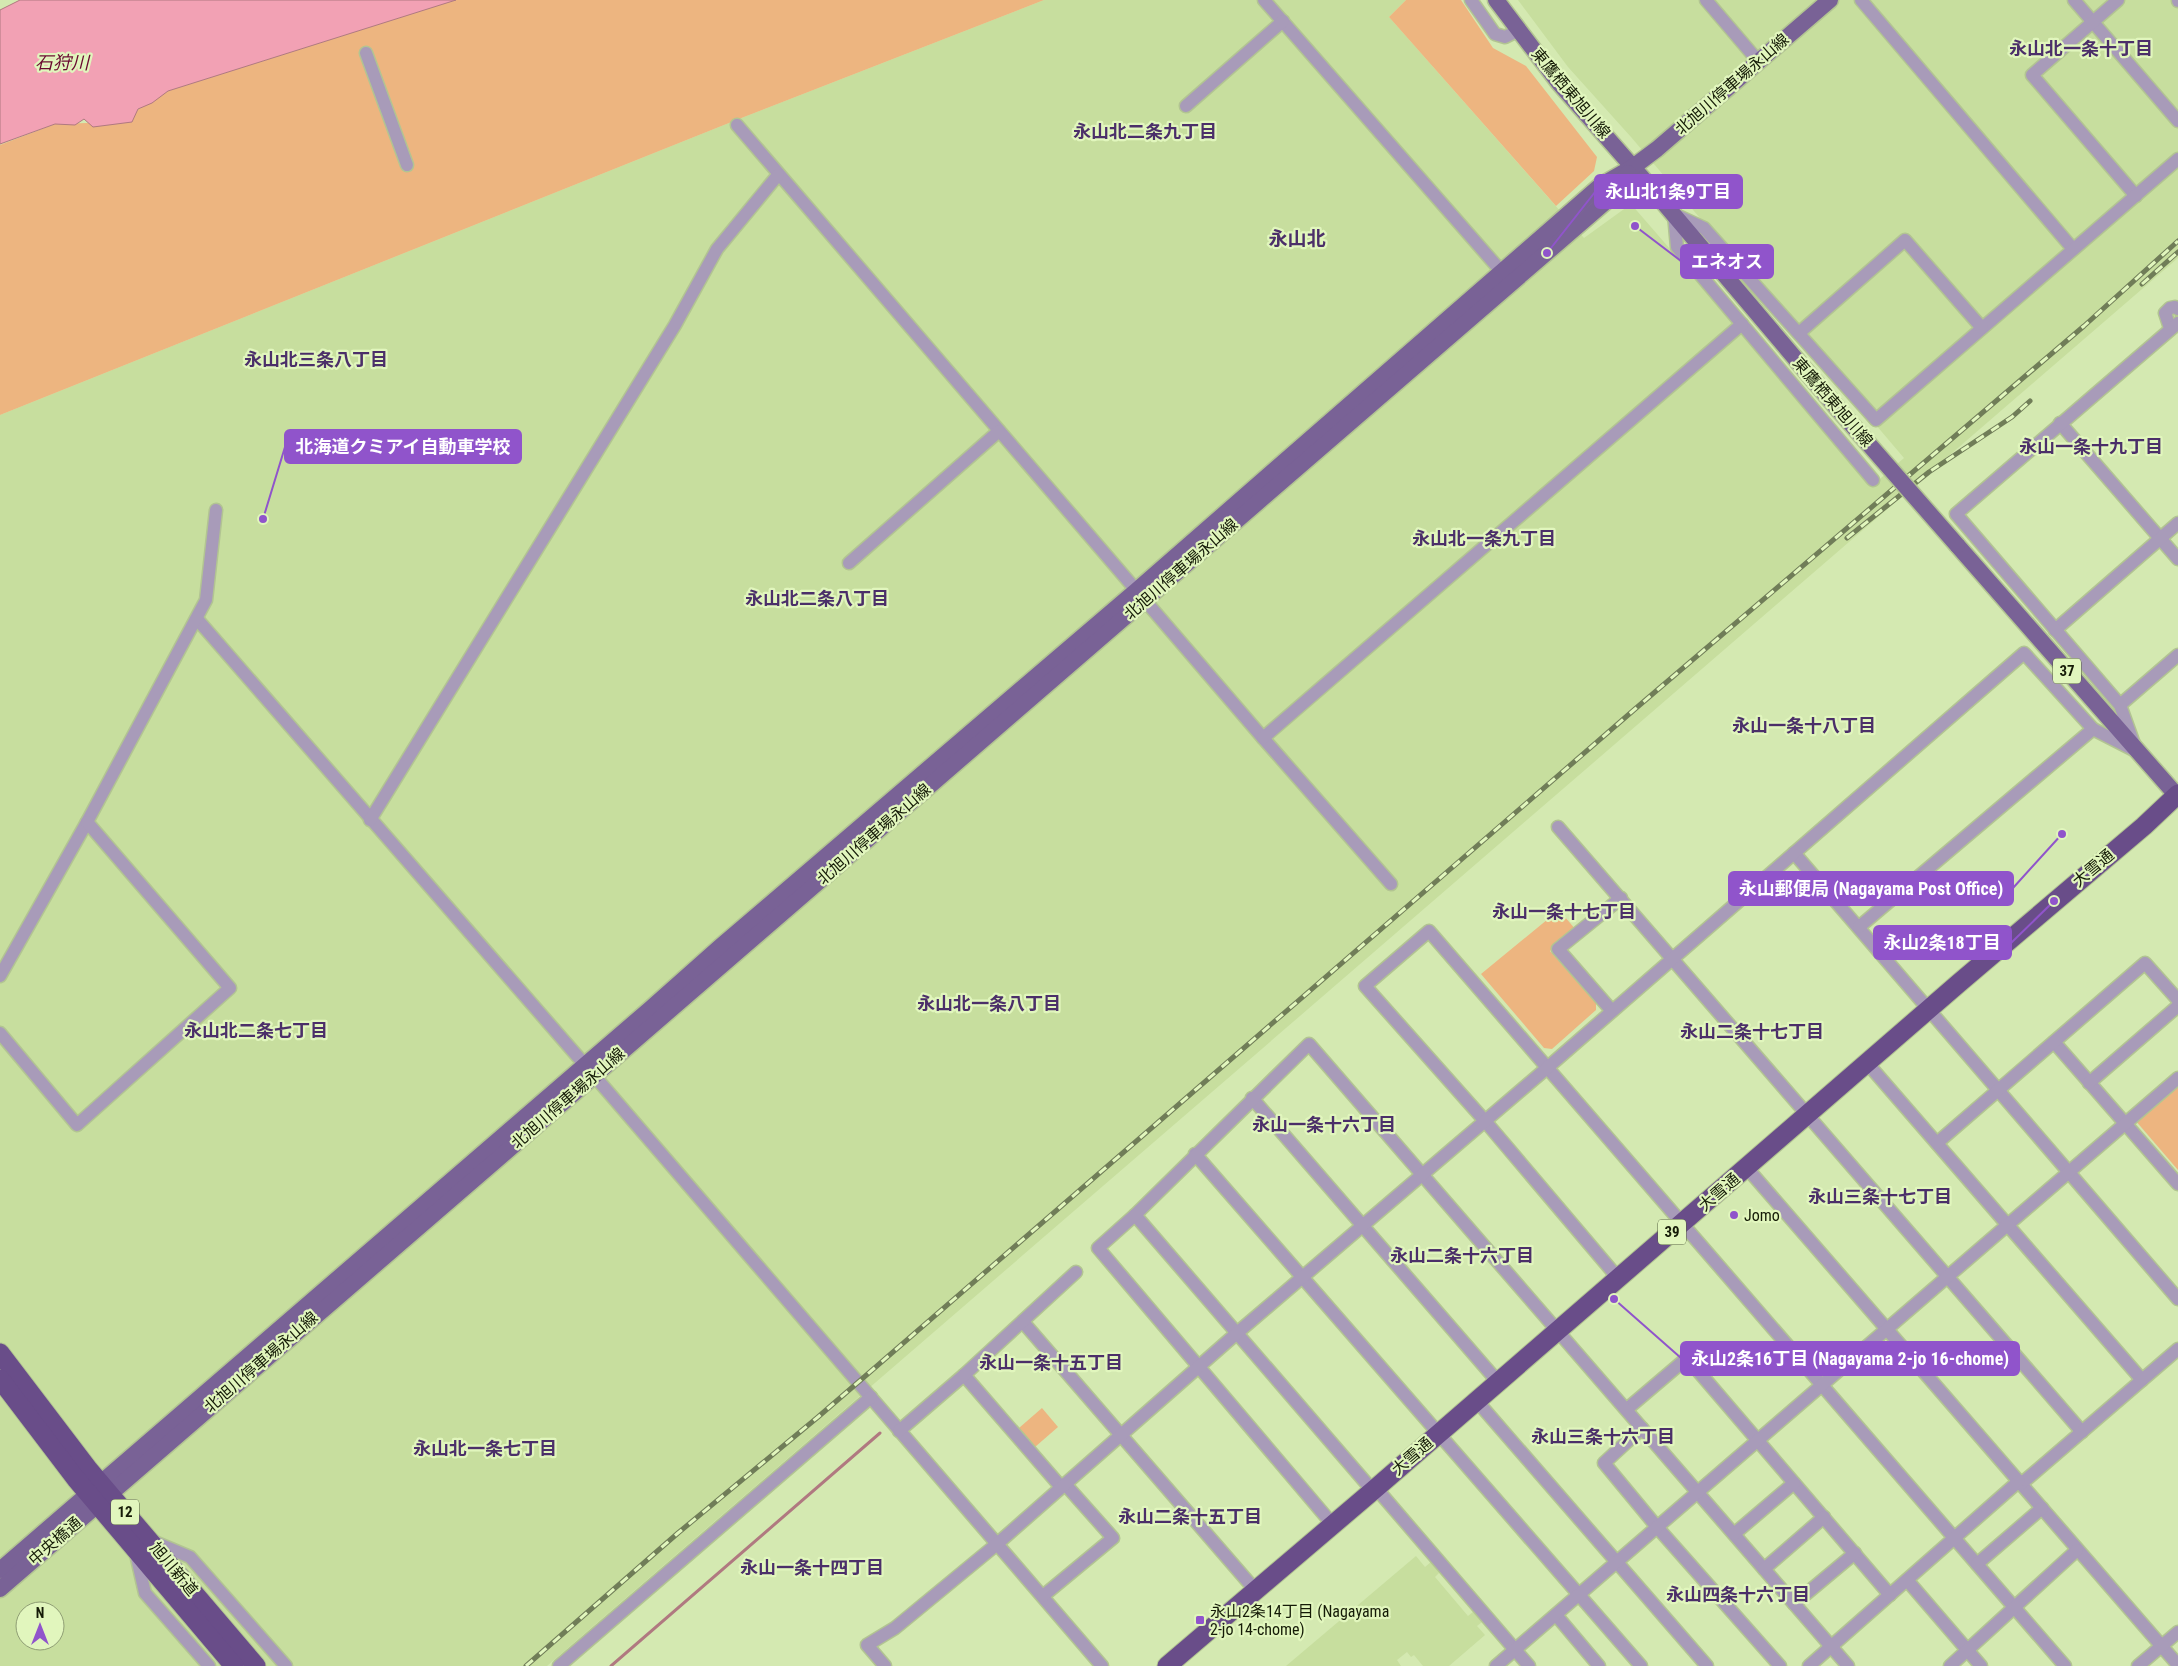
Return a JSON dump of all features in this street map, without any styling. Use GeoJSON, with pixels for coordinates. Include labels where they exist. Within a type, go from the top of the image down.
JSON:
{"type":"FeatureCollection","features":[{"type":"Feature","properties":{"kind":"highway","name":"大雪通"},"geometry":{"type":"LineString","coordinates":[[1167,1666],[2178,796]]}},
{"type":"Feature","properties":{"kind":"highway","name":"旭川新道"},"geometry":{"type":"LineString","coordinates":[[0,1353],[99,1493]]}},
{"type":"Feature","properties":{"kind":"highway","name":"旭川新道"},"geometry":{"type":"LineString","coordinates":[[0,1379],[143,1546],[234,1666]]}},
{"type":"Feature","properties":{"kind":"highway","name":"旭川新道"},"geometry":{"type":"LineString","coordinates":[[143,1546],[256,1666]]}},
{"type":"Feature","properties":{"kind":"main road","name":"東鷹栖東旭川線"},"geometry":{"type":"LineString","coordinates":[[1498,1],[1559,83],[1674,214],[1838,409],[2178,796]]}},
{"type":"Feature","properties":{"kind":"main road","name":"北旭川停車場永山線"},"geometry":{"type":"LineString","coordinates":[[99,1493],[1507,278],[1600,186],[1633,167],[1758,62],[1822,3]]}},
{"type":"Feature","properties":{"kind":"main road","name":"中央橋通"},"geometry":{"type":"LineString","coordinates":[[0,1570],[99,1493]]}},
{"type":"Feature","properties":{"kind":"main road","name":"中央橋通"},"geometry":{"type":"LineString","coordinates":[[0,1589],[99,1493]]}},
{"type":"Feature","properties":{"kind":"street"},"geometry":{"type":"LineString","coordinates":[[1264,0],[1507,278]]}},
{"type":"Feature","properties":{"kind":"street"},"geometry":{"type":"LineString","coordinates":[[1471,0],[1495,34],[1505,37],[1519,30]]}},
{"type":"Feature","properties":{"kind":"street"},"geometry":{"type":"LineString","coordinates":[[1706,0],[1758,62]]}},
{"type":"Feature","properties":{"kind":"street"},"geometry":{"type":"LineString","coordinates":[[1861,0],[2073,249]]}},
{"type":"Feature","properties":{"kind":"street"},"geometry":{"type":"LineString","coordinates":[[2074,0],[2178,121]]}},
{"type":"Feature","properties":{"kind":"street"},"geometry":{"type":"LineString","coordinates":[[2118,0],[2032,75],[2136,196]]}},
{"type":"Feature","properties":{"kind":"street"},"geometry":{"type":"LineString","coordinates":[[1186,106],[1283,21]]}},
{"type":"Feature","properties":{"kind":"street"},"geometry":{"type":"LineString","coordinates":[[366,53],[407,165]]}},
{"type":"Feature","properties":{"kind":"street"},"geometry":{"type":"LineString","coordinates":[[737,125],[1263,738],[1391,884]]}},
{"type":"Feature","properties":{"kind":"street"},"geometry":{"type":"LineString","coordinates":[[1674,214],[1704,228],[1876,420],[2178,160]]}},
{"type":"Feature","properties":{"kind":"street"},"geometry":{"type":"LineString","coordinates":[[370,820],[675,325],[717,249],[778,175]]}},
{"type":"Feature","properties":{"kind":"street"},"geometry":{"type":"LineString","coordinates":[[1674,214],[1677,247],[1873,480]]}},
{"type":"Feature","properties":{"kind":"street"},"geometry":{"type":"LineString","coordinates":[[1799,333],[1905,240],[1982,328]]}},
{"type":"Feature","properties":{"kind":"street"},"geometry":{"type":"LineString","coordinates":[[2137,751],[2120,705],[1956,514],[2174,326],[2165,313],[2170,308],[2176,307],[2178,309]]}},
{"type":"Feature","properties":{"kind":"street"},"geometry":{"type":"LineString","coordinates":[[1263,738],[1742,324]]}},
{"type":"Feature","properties":{"kind":"street"},"geometry":{"type":"LineString","coordinates":[[2060,423],[2178,560]]}},
{"type":"Feature","properties":{"kind":"street"},"geometry":{"type":"LineString","coordinates":[[849,563],[999,431]]}},
{"type":"Feature","properties":{"kind":"street"},"geometry":{"type":"LineString","coordinates":[[0,976],[87,822],[206,600],[216,510]]}},
{"type":"Feature","properties":{"kind":"street"},"geometry":{"type":"LineString","coordinates":[[2055,630],[2178,523]]}},
{"type":"Feature","properties":{"kind":"street"},"geometry":{"type":"LineString","coordinates":[[197,619],[589,1070],[1102,1666]]}},
{"type":"Feature","properties":{"kind":"street"},"geometry":{"type":"LineString","coordinates":[[885,1666],[867,1645],[896,1628],[997,1544],[1237,1333],[1547,1068],[2024,653],[2093,729],[2137,751]]}},
{"type":"Feature","properties":{"kind":"street"},"geometry":{"type":"LineString","coordinates":[[2120,705],[2178,655]]}},
{"type":"Feature","properties":{"kind":"street"},"geometry":{"type":"LineString","coordinates":[[1859,927],[2093,729]]}},
{"type":"Feature","properties":{"kind":"street"},"geometry":{"type":"LineString","coordinates":[[0,1033],[77,1125],[230,988],[87,822]]}},
{"type":"Feature","properties":{"kind":"street"},"geometry":{"type":"LineString","coordinates":[[1558,827],[2082,1432]]}},
{"type":"Feature","properties":{"kind":"street"},"geometry":{"type":"LineString","coordinates":[[1794,853],[2178,1299]]}},
{"type":"Feature","properties":{"kind":"street"},"geometry":{"type":"LineString","coordinates":[[1612,1011],[1558,950],[1621,898]]}},
{"type":"Feature","properties":{"kind":"street"},"geometry":{"type":"LineString","coordinates":[[1618,1278],[1485,1121],[1365,986],[1429,931],[2065,1666]]}},
{"type":"Feature","properties":{"kind":"street"},"geometry":{"type":"LineString","coordinates":[[1937,1143],[2145,963],[2178,1000]]}},
{"type":"Feature","properties":{"kind":"street"},"geometry":{"type":"LineString","coordinates":[[2089,1083],[2178,1006]]}},
{"type":"Feature","properties":{"kind":"street"},"geometry":{"type":"LineString","coordinates":[[2054,1042],[2178,1184]]}},
{"type":"Feature","properties":{"kind":"street"},"geometry":{"type":"LineString","coordinates":[[1333,1525],[1098,1248],[1135,1215],[1309,1044],[1848,1666]]}},
{"type":"Feature","properties":{"kind":"street"},"geometry":{"type":"LineString","coordinates":[[1868,1064],[2142,1380]]}},
{"type":"Feature","properties":{"kind":"street"},"geometry":{"type":"LineString","coordinates":[[1496,1666],[1698,1493],[1946,1276],[2178,1078]]}},
{"type":"Feature","properties":{"kind":"street"},"geometry":{"type":"LineString","coordinates":[[1252,1098],[1498,1382]]}},
{"type":"Feature","properties":{"kind":"street"},"geometry":{"type":"LineString","coordinates":[[1195,1154],[1641,1666]]}},
{"type":"Feature","properties":{"kind":"street"},"geometry":{"type":"LineString","coordinates":[[1747,1168],[2178,1664]]}},
{"type":"Feature","properties":{"kind":"street"},"geometry":{"type":"LineString","coordinates":[[1135,1215],[1530,1666]]}},
{"type":"Feature","properties":{"kind":"street"},"geometry":{"type":"LineString","coordinates":[[899,1431],[964,1376],[1076,1272]]}},
{"type":"Feature","properties":{"kind":"street"},"geometry":{"type":"LineString","coordinates":[[1023,1322],[1256,1591]]}},
{"type":"Feature","properties":{"kind":"street"},"geometry":{"type":"LineString","coordinates":[[1809,1666],[1954,1537],[2082,1432],[2178,1349]]}},
{"type":"Feature","properties":{"kind":"street"},"geometry":{"type":"LineString","coordinates":[[1627,1410],[1687,1358],[1890,1595]]}},
{"type":"Feature","properties":{"kind":"street"},"geometry":{"type":"LineString","coordinates":[[964,1376],[1113,1538],[1043,1596]]}},
{"type":"Feature","properties":{"kind":"street"},"geometry":{"type":"LineString","coordinates":[[559,1666],[871,1397]]}},
{"type":"Feature","properties":{"kind":"street"},"geometry":{"type":"LineString","coordinates":[[1476,1400],[1707,1666]]}},
{"type":"Feature","properties":{"kind":"street"},"geometry":{"type":"LineString","coordinates":[[1642,1428],[1604,1464],[1780,1666]]}},
{"type":"Feature","properties":{"kind":"street"},"geometry":{"type":"LineString","coordinates":[[1734,1534],[1794,1483]]}},
{"type":"Feature","properties":{"kind":"street"},"geometry":{"type":"LineString","coordinates":[[1977,1564],[2042,1508]]}},
{"type":"Feature","properties":{"kind":"street"},"geometry":{"type":"LineString","coordinates":[[1764,1569],[1824,1517]]}},
{"type":"Feature","properties":{"kind":"street"},"geometry":{"type":"LineString","coordinates":[[209,1666],[145,1593],[143,1546],[190,1557],[286,1666]]}},
{"type":"Feature","properties":{"kind":"street"},"geometry":{"type":"LineString","coordinates":[[1950,1666],[2077,1550]]}},
{"type":"Feature","properties":{"kind":"street"},"geometry":{"type":"LineString","coordinates":[[1794,1604],[1855,1553]]}},
{"type":"Feature","properties":{"kind":"street"},"geometry":{"type":"LineString","coordinates":[[1907,1580],[1981,1666]]}},
{"type":"Feature","properties":{"kind":"street"},"geometry":{"type":"LineString","coordinates":[[1556,1616],[1599,1666]]}},
{"type":"Feature","properties":{"kind":"street"},"geometry":{"type":"LineString","coordinates":[[2138,1666],[2178,1632]]}},
{"type":"Feature","properties":{"kind":"shaded area"},"geometry":{"type":"Polygon","coordinates":[[[455,0],[1044,0],[744,117],[0,415],[0,145],[55,124],[118,122],[168,91],[455,0]]]}},
{"type":"Feature","properties":{"kind":"shaded area"},"geometry":{"type":"Polygon","coordinates":[[[1044,0],[1406,0],[1389,17],[1584,238],[1631,204],[1874,484],[1904,458],[1631,137],[1568,67],[1518,0],[2178,0],[2178,258],[547,1666],[0,1666],[0,415],[744,117],[1044,0]]]}},
{"type":"Feature","properties":{"kind":"shaded area"},"geometry":{"type":"Polygon","coordinates":[[[1406,0],[1461,0],[1493,48],[1526,66],[1597,157],[1594,171],[1556,206],[1389,17],[1406,0]]]}},
{"type":"Feature","properties":{"kind":"shaded area"},"geometry":{"type":"Polygon","coordinates":[[[1559,910],[1576,930],[1550,951],[1596,1003],[1596,1010],[1552,1049],[1544,1048],[1481,974],[1559,910]]]}},
{"type":"Feature","properties":{"kind":"shaded area"},"geometry":{"type":"Polygon","coordinates":[[[2178,1084],[2178,1170],[2135,1120],[2178,1084]]]}},
{"type":"Feature","properties":{"kind":"shaded area"},"geometry":{"type":"Polygon","coordinates":[[[1042,1408],[1058,1427],[1035,1447],[1019,1428],[1042,1408]]]}},
{"type":"Feature","properties":{"kind":"shaded area"},"geometry":{"type":"Polygon","coordinates":[[[1416,1556],[1425,1567],[1431,1562],[1439,1573],[1435,1577],[1468,1616],[1473,1612],[1482,1622],[1477,1626],[1485,1635],[1449,1666],[1423,1666],[1414,1655],[1411,1657],[1407,1652],[1397,1660],[1401,1666],[1286,1666],[1416,1556]]]}},
{"type":"Feature","properties":{"kind":"water","name":"石狩川"},"geometry":{"type":"Polygon","coordinates":[[[20,0],[456,0],[168,91],[152,103],[138,109],[132,122],[93,127],[84,119],[75,125],[55,124],[0,144],[0,10],[20,0]]]}},
{"type":"Feature","properties":{"kind":"waterway"},"geometry":{"type":"LineString","coordinates":[[611,1666],[880,1433]]}},
{"type":"Feature","properties":{"kind":"railway"},"geometry":{"type":"LineString","coordinates":[[526,1666],[678,1533],[818,1417],[1635,709],[2084,326],[2178,241]]}},
{"type":"Feature","properties":{"kind":"railway"},"geometry":{"type":"LineString","coordinates":[[2142,284],[2178,252]]}},
{"type":"Feature","properties":{"kind":"railway"},"geometry":{"type":"LineString","coordinates":[[1847,538],[1929,472],[2012,417],[2030,401]]}},
{"type":"Feature","properties":{"kind":"place","name":"エネオス"},"geometry":{"type":"Point","coordinates":[1635,226]}},
{"type":"Feature","properties":{"kind":"place","name":"永山北1条9丁目"},"geometry":{"type":"Point","coordinates":[1547,253]}},
{"type":"Feature","properties":{"kind":"place","name":"北海道クミアイ自動車学校"},"geometry":{"type":"Point","coordinates":[263,519]}},
{"type":"Feature","properties":{"kind":"place","name":"永山郵便局 (Nagayama Post Office)"},"geometry":{"type":"Point","coordinates":[2062,834]}},
{"type":"Feature","properties":{"kind":"place","name":"永山2条18丁目"},"geometry":{"type":"Point","coordinates":[2054,901]}},
{"type":"Feature","properties":{"kind":"place","name":"Jomo"},"geometry":{"type":"Point","coordinates":[1734,1215]}},
{"type":"Feature","properties":{"kind":"place","name":"永山2条16丁目 (Nagayama 2-jo 16-chome)"},"geometry":{"type":"Point","coordinates":[1614,1299]}},
{"type":"Feature","properties":{"kind":"place","name":"永山2条14丁目 (Nagayama 2-jo 14-chome)"},"geometry":{"type":"Point","coordinates":[1200,1620]}},
{"type":"Feature","properties":{"kind":"district","name":"永山北一条十丁目"},"geometry":{"type":"Point","coordinates":[2081,48]}},
{"type":"Feature","properties":{"kind":"district","name":"永山北二条九丁目"},"geometry":{"type":"Point","coordinates":[1145,131]}},
{"type":"Feature","properties":{"kind":"district","name":"永山北"},"geometry":{"type":"Point","coordinates":[1297,238]}},
{"type":"Feature","properties":{"kind":"district","name":"永山北三条八丁目"},"geometry":{"type":"Point","coordinates":[316,359]}},
{"type":"Feature","properties":{"kind":"district","name":"永山一条十九丁目"},"geometry":{"type":"Point","coordinates":[2091,446]}},
{"type":"Feature","properties":{"kind":"district","name":"永山北一条九丁目"},"geometry":{"type":"Point","coordinates":[1484,538]}},
{"type":"Feature","properties":{"kind":"district","name":"永山北二条八丁目"},"geometry":{"type":"Point","coordinates":[817,598]}},
{"type":"Feature","properties":{"kind":"district","name":"永山一条十八丁目"},"geometry":{"type":"Point","coordinates":[1804,725]}},
{"type":"Feature","properties":{"kind":"district","name":"永山一条十七丁目"},"geometry":{"type":"Point","coordinates":[1564,911]}},
{"type":"Feature","properties":{"kind":"district","name":"永山北一条八丁目"},"geometry":{"type":"Point","coordinates":[989,1003]}},
{"type":"Feature","properties":{"kind":"district","name":"永山北二条七丁目"},"geometry":{"type":"Point","coordinates":[256,1030]}},
{"type":"Feature","properties":{"kind":"district","name":"永山二条十七丁目"},"geometry":{"type":"Point","coordinates":[1752,1031]}},
{"type":"Feature","properties":{"kind":"district","name":"永山一条十六丁目"},"geometry":{"type":"Point","coordinates":[1324,1124]}},
{"type":"Feature","properties":{"kind":"district","name":"永山三条十七丁目"},"geometry":{"type":"Point","coordinates":[1880,1196]}},
{"type":"Feature","properties":{"kind":"district","name":"永山二条十六丁目"},"geometry":{"type":"Point","coordinates":[1462,1255]}},
{"type":"Feature","properties":{"kind":"district","name":"永山一条十五丁目"},"geometry":{"type":"Point","coordinates":[1051,1362]}},
{"type":"Feature","properties":{"kind":"district","name":"永山三条十六丁目"},"geometry":{"type":"Point","coordinates":[1603,1436]}},
{"type":"Feature","properties":{"kind":"district","name":"永山北一条七丁目"},"geometry":{"type":"Point","coordinates":[485,1448]}},
{"type":"Feature","properties":{"kind":"district","name":"永山二条十五丁目"},"geometry":{"type":"Point","coordinates":[1190,1516]}},
{"type":"Feature","properties":{"kind":"district","name":"永山一条十四丁目"},"geometry":{"type":"Point","coordinates":[812,1567]}},
{"type":"Feature","properties":{"kind":"district","name":"永山四条十六丁目"},"geometry":{"type":"Point","coordinates":[1738,1594]}}]}
